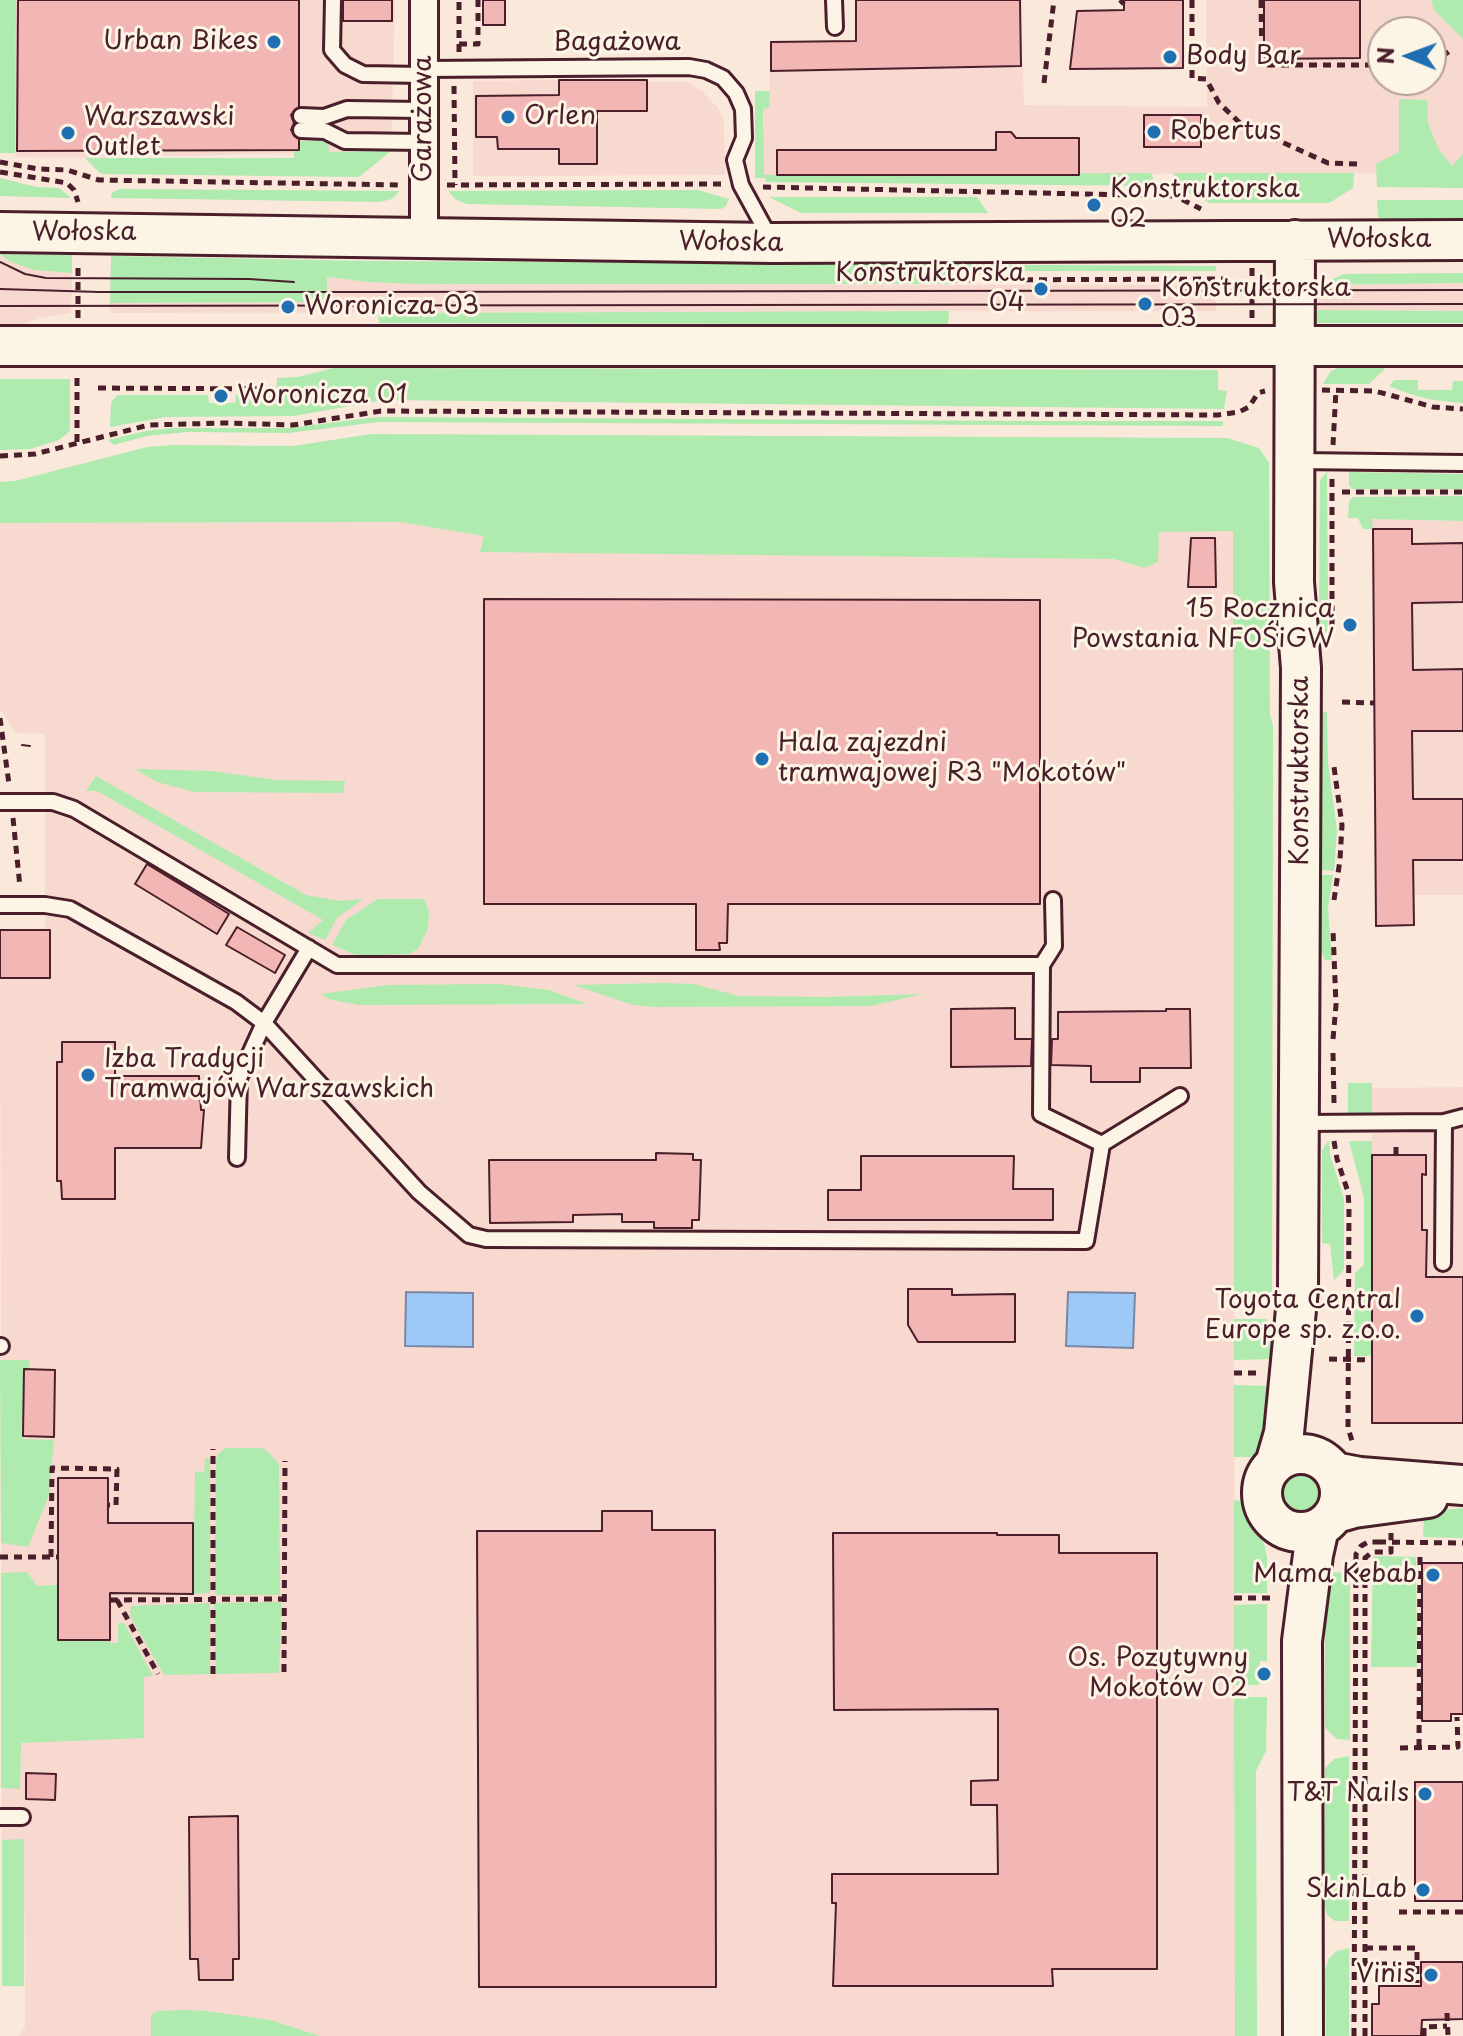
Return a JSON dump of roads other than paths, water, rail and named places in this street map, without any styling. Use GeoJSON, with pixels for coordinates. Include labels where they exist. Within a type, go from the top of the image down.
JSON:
{"type":"FeatureCollection","features":[{"type":"Feature","properties":{"kind":"main road","name":"Wołoska"},"geometry":{"type":"LineString","coordinates":[[0,232],[773,243],[1463,240]]}},
{"type":"Feature","properties":{"kind":"main road","name":"Konstruktorska"},"geometry":{"type":"LineString","coordinates":[[1275,1464],[1284,1433],[1317,1124],[1301,660],[1294,582],[1295,240]]}},
{"type":"Feature","properties":{"kind":"main road"},"geometry":{"type":"LineString","coordinates":[[0,346],[1463,346]]}},
{"type":"Feature","properties":{"kind":"main road","name":"Konstruktorska"},"geometry":{"type":"LineString","coordinates":[[1298,1302],[1313,1434],[1339,1460]]}},
{"type":"Feature","properties":{"kind":"main road"},"geometry":{"type":"LineString","coordinates":[[1302,1641],[1278,1525],[1266,1509],[1262,1497],[1263,1484],[1275,1464],[1291,1455],[1313,1455],[1339,1460],[1360,1477],[1463,1485]]}},
{"type":"Feature","properties":{"kind":"main road"},"geometry":{"type":"LineString","coordinates":[[1303,2036],[1302,1641],[1315,1542],[1340,1492],[1339,1460]]}},
{"type":"Feature","properties":{"kind":"main road"},"geometry":{"type":"LineString","coordinates":[[1278,1525],[1296,1532],[1354,1508],[1463,1491]]}},
{"type":"Feature","properties":{"kind":"street","name":"Garażowa"},"geometry":{"type":"LineString","coordinates":[[424,0],[424,239]]}},
{"type":"Feature","properties":{"kind":"lane","name":"Bagażowa"},"geometry":{"type":"LineString","coordinates":[[333,0],[332,50],[345,65],[363,74],[458,68],[689,67],[723,78],[736,93],[743,109],[744,138],[735,160],[741,185],[773,243]]}},
{"type":"Feature","properties":{"kind":"lane"},"geometry":{"type":"LineString","coordinates":[[834,0],[835,27]]}},
{"type":"Feature","properties":{"kind":"lane"},"geometry":{"type":"LineString","coordinates":[[423,110],[347,109],[301,123],[345,141],[424,142]]}},
{"type":"Feature","properties":{"kind":"lane"},"geometry":{"type":"LineString","coordinates":[[1293,461],[1463,463]]}},
{"type":"Feature","properties":{"kind":"lane"},"geometry":{"type":"LineString","coordinates":[[0,802],[53,802],[74,809],[337,965],[1042,965]]}},
{"type":"Feature","properties":{"kind":"lane"},"geometry":{"type":"LineString","coordinates":[[1053,900],[1054,946],[1042,965],[1041,1114],[1102,1144]]}},
{"type":"Feature","properties":{"kind":"lane"},"geometry":{"type":"LineString","coordinates":[[0,905],[45,905],[70,909],[236,1002],[264,1023],[419,1192],[469,1235],[486,1239],[1086,1241],[1102,1144],[1180,1096]]}},
{"type":"Feature","properties":{"kind":"lane"},"geometry":{"type":"LineString","coordinates":[[237,1158],[239,1078],[264,1023],[309,948]]}},
{"type":"Feature","properties":{"kind":"lane"},"geometry":{"type":"LineString","coordinates":[[1317,1124],[1444,1122],[1463,1117]]}},
{"type":"Feature","properties":{"kind":"lane"},"geometry":{"type":"LineString","coordinates":[[1443,1263],[1444,1122]]}},
{"type":"Feature","properties":{"kind":"lane"},"geometry":{"type":"LineString","coordinates":[[0,1817],[22,1817]]}},
{"type":"Feature","properties":{"kind":"water"},"geometry":{"type":"Polygon","coordinates":[[[406,1292],[473,1293],[473,1347],[405,1346],[406,1292]]]}},
{"type":"Feature","properties":{"kind":"water"},"geometry":{"type":"Polygon","coordinates":[[[1068,1292],[1135,1293],[1133,1348],[1066,1346],[1068,1292]]]}},
{"type":"Feature","properties":{"kind":"tram line"},"geometry":{"type":"LineString","coordinates":[[0,262],[25,274],[46,278],[294,282]]}},
{"type":"Feature","properties":{"kind":"tram line"},"geometry":{"type":"LineString","coordinates":[[0,289],[99,292],[1463,290]]}},
{"type":"Feature","properties":{"kind":"tram line"},"geometry":{"type":"LineString","coordinates":[[0,306],[1463,304]]}},
{"type":"Feature","properties":{"kind":"tram line"},"geometry":{"type":"LineString","coordinates":[[22,745],[30,746]]}},
{"type":"Feature","properties":{"kind":"place","name":"Urban Bikes"},"geometry":{"type":"Point","coordinates":[274,42]}},
{"type":"Feature","properties":{"kind":"place","name":"Body Bar"},"geometry":{"type":"Point","coordinates":[1170,57]}},
{"type":"Feature","properties":{"kind":"place","name":"Orlen"},"geometry":{"type":"Point","coordinates":[508,117]}},
{"type":"Feature","properties":{"kind":"place","name":"Robertus"},"geometry":{"type":"Point","coordinates":[1154,132]}},
{"type":"Feature","properties":{"kind":"place","name":"Warszawski Outlet"},"geometry":{"type":"Point","coordinates":[68,133]}},
{"type":"Feature","properties":{"kind":"place","name":"Konstruktorska 02"},"geometry":{"type":"Point","coordinates":[1094,205]}},
{"type":"Feature","properties":{"kind":"place","name":"Konstruktorska 04"},"geometry":{"type":"Point","coordinates":[1041,289]}},
{"type":"Feature","properties":{"kind":"place","name":"Konstruktorska 03"},"geometry":{"type":"Point","coordinates":[1145,304]}},
{"type":"Feature","properties":{"kind":"place","name":"Woronicza 03"},"geometry":{"type":"Point","coordinates":[288,307]}},
{"type":"Feature","properties":{"kind":"place","name":"Woronicza 01"},"geometry":{"type":"Point","coordinates":[221,396]}},
{"type":"Feature","properties":{"kind":"place","name":"15 Rocznica Powstania NFOŚiGW"},"geometry":{"type":"Point","coordinates":[1350,625]}},
{"type":"Feature","properties":{"kind":"place","name":"Hala zajezdni tramwajowej R3 \"Mokotów\""},"geometry":{"type":"Point","coordinates":[762,759]}},
{"type":"Feature","properties":{"kind":"place","name":"Izba Tradycji Tramwajów Warszawskich"},"geometry":{"type":"Point","coordinates":[88,1075]}},
{"type":"Feature","properties":{"kind":"place","name":"Toyota Central Europe sp. z.o.o."},"geometry":{"type":"Point","coordinates":[1417,1316]}},
{"type":"Feature","properties":{"kind":"place","name":"Mama Kebab"},"geometry":{"type":"Point","coordinates":[1433,1575]}},
{"type":"Feature","properties":{"kind":"place","name":"Os. Pozytywny Mokotów 02"},"geometry":{"type":"Point","coordinates":[1264,1674]}},
{"type":"Feature","properties":{"kind":"place","name":"T&T Nails"},"geometry":{"type":"Point","coordinates":[1425,1794]}},
{"type":"Feature","properties":{"kind":"place","name":"SkinLab"},"geometry":{"type":"Point","coordinates":[1423,1890]}},
{"type":"Feature","properties":{"kind":"place","name":"Vinis"},"geometry":{"type":"Point","coordinates":[1431,1975]}}]}
